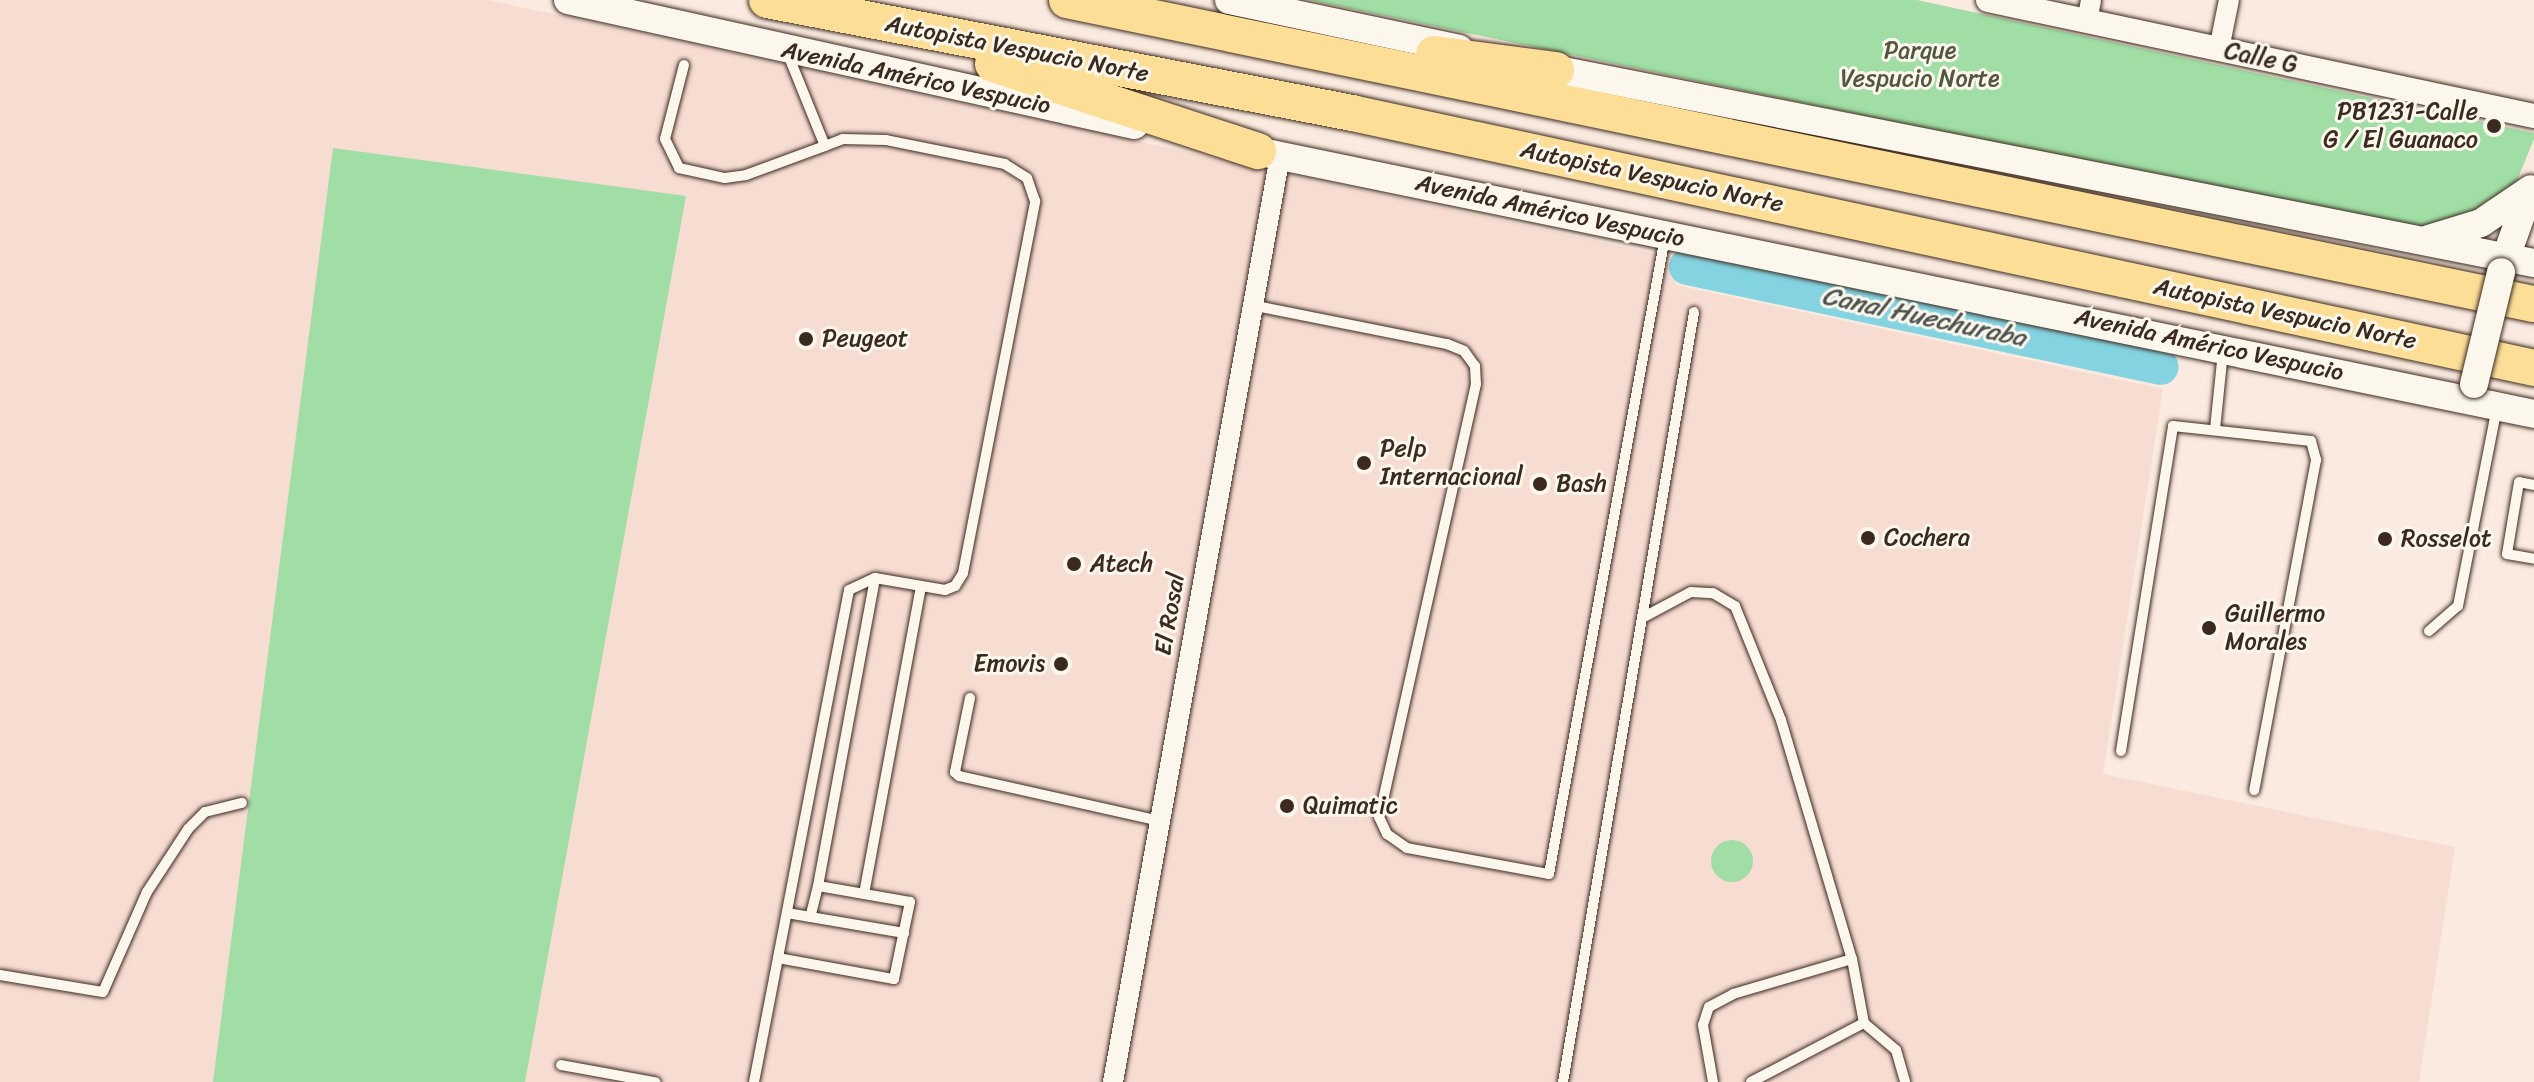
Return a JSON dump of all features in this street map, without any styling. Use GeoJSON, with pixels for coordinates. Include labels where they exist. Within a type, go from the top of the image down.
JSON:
{"type":"FeatureCollection","features":[{"type":"Feature","properties":{"kind":"highway","name":"Autopista Vespucio Norte"},"geometry":{"type":"LineString","coordinates":[[767,0],[1352,113],[2534,368]]}},
{"type":"Feature","properties":{"kind":"highway"},"geometry":{"type":"LineString","coordinates":[[1067,0],[2534,304]]}},
{"type":"Feature","properties":{"kind":"highway"},"geometry":{"type":"LineString","coordinates":[[1138,15],[1556,70]]}},
{"type":"Feature","properties":{"kind":"highway"},"geometry":{"type":"LineString","coordinates":[[850,18],[1269,153]]}},
{"type":"Feature","properties":{"kind":"main road","name":"Avenida Américo Vespucio"},"geometry":{"type":"LineString","coordinates":[[568,0],[786,51],[1666,235],[2223,348],[2472,392],[2498,406],[2534,414]]}},
{"type":"Feature","properties":{"kind":"main road"},"geometry":{"type":"LineString","coordinates":[[1229,0],[1556,70],[2424,240],[2503,264],[2534,263]]}},
{"type":"Feature","properties":{"kind":"main road"},"geometry":{"type":"LineString","coordinates":[[2424,240],[2481,223],[2532,186]]}},
{"type":"Feature","properties":{"kind":"main road"},"geometry":{"type":"LineString","coordinates":[[2472,392],[2503,264],[2532,186]]}},
{"type":"Feature","properties":{"kind":"street","name":"Calle G"},"geometry":{"type":"LineString","coordinates":[[1988,0],[2089,10],[2219,49],[2534,116]]}},
{"type":"Feature","properties":{"kind":"street"},"geometry":{"type":"LineString","coordinates":[[2219,49],[2229,0]]}},
{"type":"Feature","properties":{"kind":"street","name":"El Rosal"},"geometry":{"type":"LineString","coordinates":[[1113,1082],[1251,305],[1269,153]]}},
{"type":"Feature","properties":{"kind":"lane"},"geometry":{"type":"LineString","coordinates":[[786,51],[825,146]]}},
{"type":"Feature","properties":{"kind":"lane"},"geometry":{"type":"LineString","coordinates":[[684,65],[665,139],[679,168],[725,178],[746,175],[843,139],[886,140],[1005,164],[1027,178],[1035,201],[963,573],[955,586],[945,590],[875,578],[849,590],[754,1082]]}},
{"type":"Feature","properties":{"kind":"lane"},"geometry":{"type":"LineString","coordinates":[[1251,305],[1447,344],[1464,351],[1475,366],[1476,384],[1379,817],[1387,834],[1407,848],[1549,874],[1666,235]]}},
{"type":"Feature","properties":{"kind":"lane"},"geometry":{"type":"LineString","coordinates":[[1563,1082],[1694,312]]}},
{"type":"Feature","properties":{"kind":"lane"},"geometry":{"type":"LineString","coordinates":[[2215,429],[2223,348]]}},
{"type":"Feature","properties":{"kind":"lane"},"geometry":{"type":"LineString","coordinates":[[2429,631],[2458,606],[2498,406]]}},
{"type":"Feature","properties":{"kind":"lane"},"geometry":{"type":"LineString","coordinates":[[2121,751],[2170,431],[2179,425],[2311,441],[2315,448],[2254,790]]}},
{"type":"Feature","properties":{"kind":"lane"},"geometry":{"type":"LineString","coordinates":[[2534,485],[2519,482],[2507,554],[2534,559]]}},
{"type":"Feature","properties":{"kind":"lane"},"geometry":{"type":"LineString","coordinates":[[810,917],[875,578]]}},
{"type":"Feature","properties":{"kind":"lane"},"geometry":{"type":"LineString","coordinates":[[864,894],[921,586]]}},
{"type":"Feature","properties":{"kind":"lane"},"geometry":{"type":"LineString","coordinates":[[1642,618],[1691,592],[1713,593],[1735,606],[1781,720],[1852,959],[1864,1023],[1896,1050],[1905,1082]]}},
{"type":"Feature","properties":{"kind":"lane"},"geometry":{"type":"LineString","coordinates":[[970,698],[955,772],[959,776],[1160,821]]}},
{"type":"Feature","properties":{"kind":"lane"},"geometry":{"type":"LineString","coordinates":[[0,975],[103,992],[147,892],[188,829],[205,812],[242,803]]}},
{"type":"Feature","properties":{"kind":"lane"},"geometry":{"type":"LineString","coordinates":[[778,958],[894,979],[910,902],[818,886]]}},
{"type":"Feature","properties":{"kind":"lane"},"geometry":{"type":"LineString","coordinates":[[787,913],[904,933]]}},
{"type":"Feature","properties":{"kind":"lane"},"geometry":{"type":"LineString","coordinates":[[1713,1082],[1703,1025],[1709,1007],[1733,994],[1852,959]]}},
{"type":"Feature","properties":{"kind":"lane"},"geometry":{"type":"LineString","coordinates":[[1751,1082],[1864,1023]]}},
{"type":"Feature","properties":{"kind":"lane"},"geometry":{"type":"LineString","coordinates":[[561,1065],[655,1082]]}},
{"type":"Feature","properties":{"kind":"shaded area"},"geometry":{"type":"Polygon","coordinates":[[[0,0],[488,0],[1679,259],[1676,285],[2163,389],[2103,774],[2455,847],[2419,1082],[0,1082],[0,0]]]}},
{"type":"Feature","properties":{"kind":"green space","name":"Parque Vespucio Norte"},"geometry":{"type":"Polygon","coordinates":[[[1309,0],[1917,0],[2534,133],[2534,139],[2514,188],[2474,214],[2417,231],[1309,0]]]}},
{"type":"Feature","properties":{"kind":"green space"},"geometry":{"type":"Polygon","coordinates":[[[333,148],[686,196],[525,1082],[213,1082],[333,148]]]}},
{"type":"Feature","properties":{"kind":"green space"},"geometry":{"type":"Polygon","coordinates":[[[1732,840],[1747,846],[1753,861],[1747,876],[1732,882],[1717,876],[1711,861],[1717,846],[1732,840]]]}},
{"type":"Feature","properties":{"kind":"waterway","name":"Canal Huechuraba"},"geometry":{"type":"LineString","coordinates":[[1687,267],[2161,367]]}},
{"type":"Feature","properties":{"kind":"place","name":"PB1231-Calle G / El Guanaco"},"geometry":{"type":"Point","coordinates":[2494,126]}},
{"type":"Feature","properties":{"kind":"place","name":"Peugeot"},"geometry":{"type":"Point","coordinates":[806,339]}},
{"type":"Feature","properties":{"kind":"place","name":"Pelp Internacional"},"geometry":{"type":"Point","coordinates":[1364,463]}},
{"type":"Feature","properties":{"kind":"place","name":"Bash"},"geometry":{"type":"Point","coordinates":[1540,484]}},
{"type":"Feature","properties":{"kind":"place","name":"Cochera"},"geometry":{"type":"Point","coordinates":[1868,538]}},
{"type":"Feature","properties":{"kind":"place","name":"Rosselot"},"geometry":{"type":"Point","coordinates":[2385,539]}},
{"type":"Feature","properties":{"kind":"place","name":"Atech"},"geometry":{"type":"Point","coordinates":[1074,564]}},
{"type":"Feature","properties":{"kind":"place","name":"Guillermo Morales"},"geometry":{"type":"Point","coordinates":[2209,628]}},
{"type":"Feature","properties":{"kind":"place","name":"Emovis"},"geometry":{"type":"Point","coordinates":[1061,664]}},
{"type":"Feature","properties":{"kind":"place","name":"Quimatic"},"geometry":{"type":"Point","coordinates":[1287,806]}}]}
